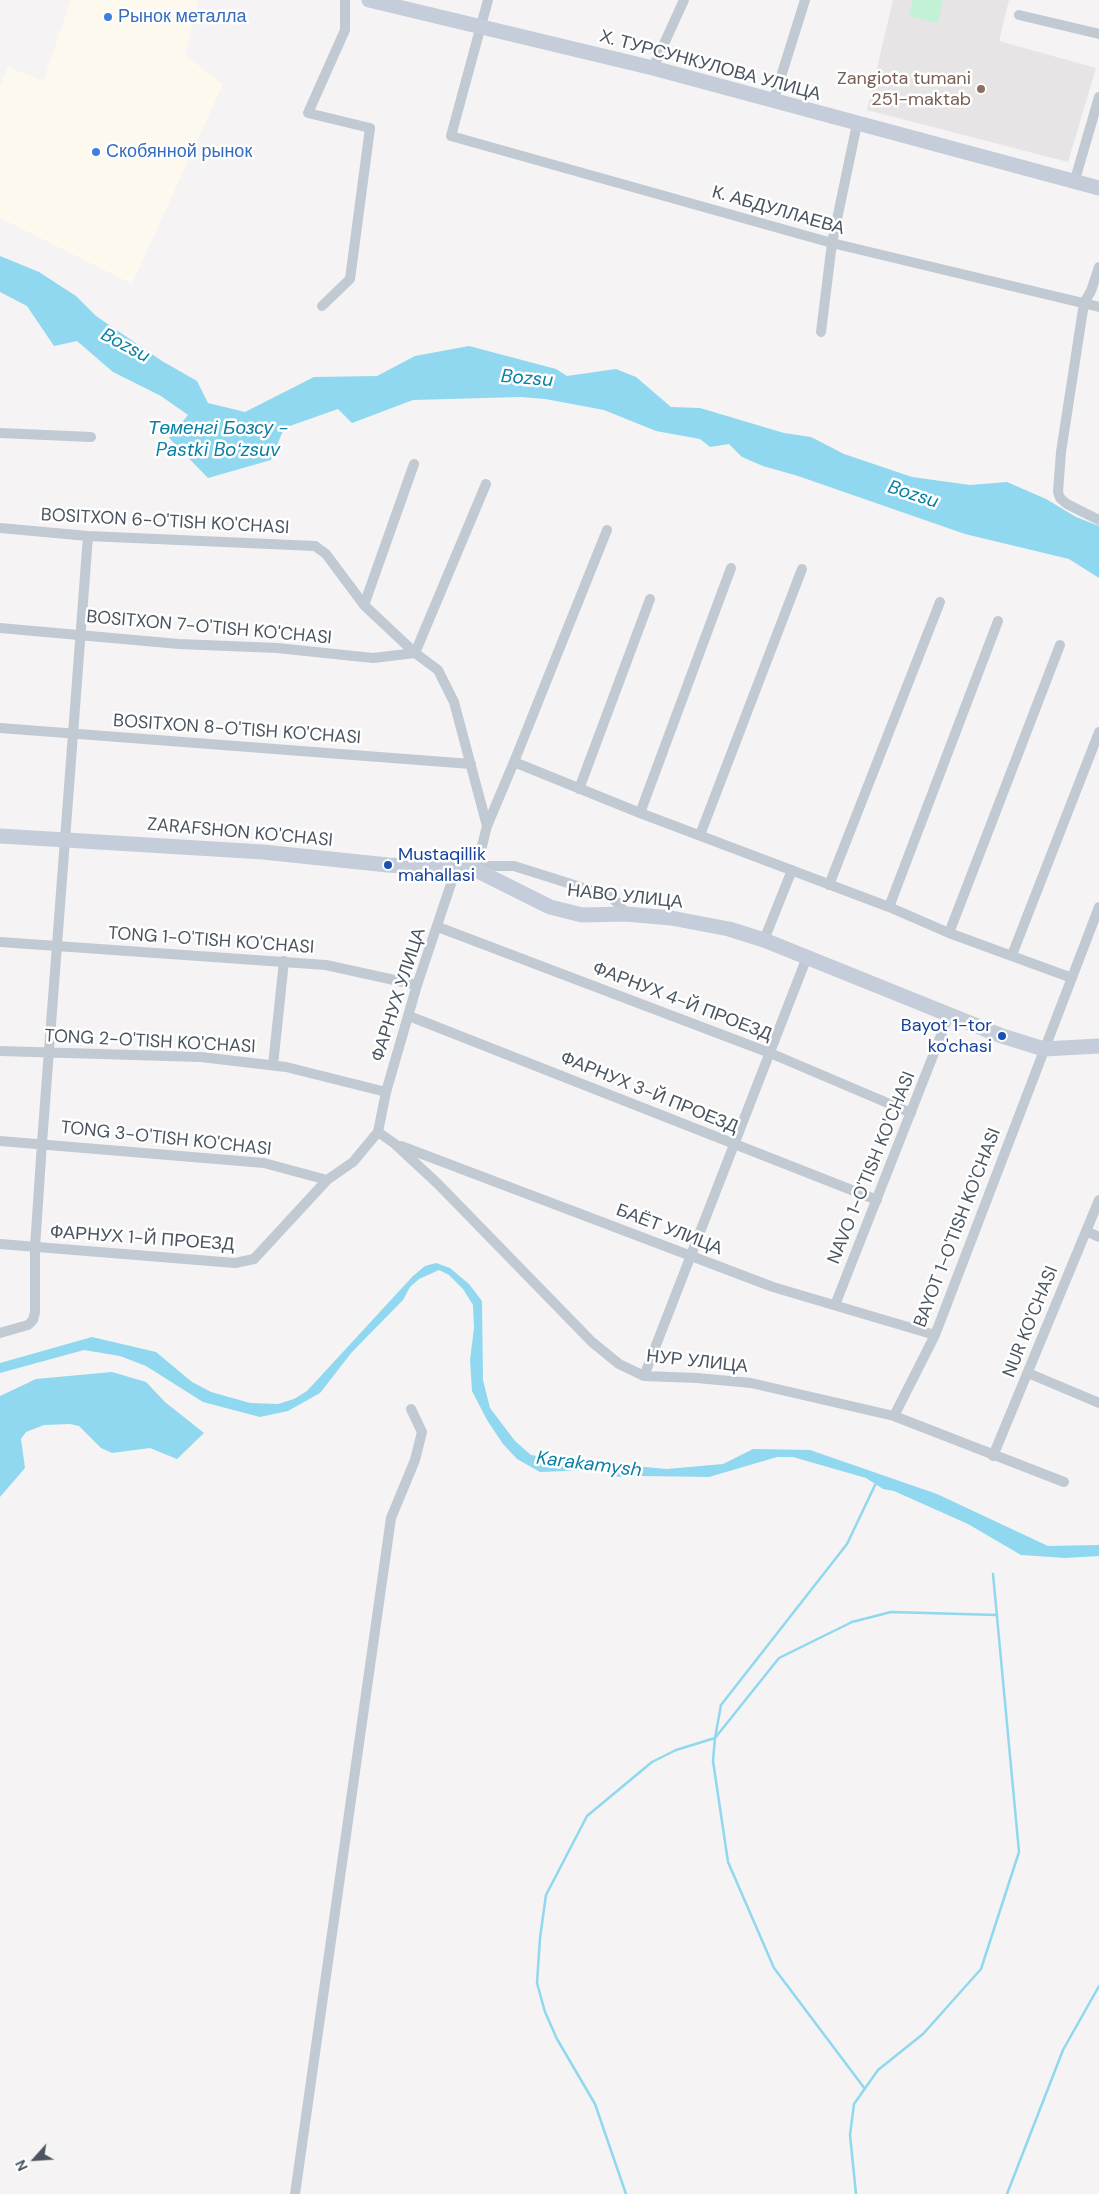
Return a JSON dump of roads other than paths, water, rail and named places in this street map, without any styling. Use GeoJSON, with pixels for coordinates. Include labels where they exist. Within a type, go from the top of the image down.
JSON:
{"type":"FeatureCollection","features":[{"type":"Feature","properties":{"kind":"street"},"geometry":{"type":"LineString","coordinates":[[322,306],[350,279],[370,128],[308,113],[345,30],[345,0]]}},
{"type":"Feature","properties":{"kind":"street"},"geometry":{"type":"LineString","coordinates":[[480,28],[488,0]]}},
{"type":"Feature","properties":{"kind":"street"},"geometry":{"type":"LineString","coordinates":[[653,68],[684,0]]}},
{"type":"Feature","properties":{"kind":"street"},"geometry":{"type":"LineString","coordinates":[[773,102],[804,0]]}},
{"type":"Feature","properties":{"kind":"street","name":"Х. ТУРСУНКУЛОВА УЛИЦА"},"geometry":{"type":"LineString","coordinates":[[373,1],[653,68],[1074,183],[1099,188]]}},
{"type":"Feature","properties":{"kind":"street"},"geometry":{"type":"LineString","coordinates":[[1019,15],[1099,34]]}},
{"type":"Feature","properties":{"kind":"street","name":"К. АБДУЛЛАЕВА"},"geometry":{"type":"LineString","coordinates":[[480,28],[451,136],[832,244],[1099,307]]}},
{"type":"Feature","properties":{"kind":"street"},"geometry":{"type":"LineString","coordinates":[[1074,183],[1099,97]]}},
{"type":"Feature","properties":{"kind":"street"},"geometry":{"type":"LineString","coordinates":[[821,332],[832,244],[857,124]]}},
{"type":"Feature","properties":{"kind":"street"},"geometry":{"type":"LineString","coordinates":[[1099,267],[1091,291],[1084,303],[1061,452],[1058,492],[1060,498],[1067,504],[1099,520]]}},
{"type":"Feature","properties":{"kind":"street"},"geometry":{"type":"LineString","coordinates":[[0,433],[91,437]]}},
{"type":"Feature","properties":{"kind":"street"},"geometry":{"type":"LineString","coordinates":[[414,464],[364,605],[415,653],[438,670],[454,702],[487,826]]}},
{"type":"Feature","properties":{"kind":"street"},"geometry":{"type":"LineString","coordinates":[[415,653],[486,484]]}},
{"type":"Feature","properties":{"kind":"street","name":"BOSITXON 6-O'TISH KO'CHASI"},"geometry":{"type":"LineString","coordinates":[[0,528],[88,536],[315,546],[326,554],[364,605]]}},
{"type":"Feature","properties":{"kind":"street"},"geometry":{"type":"LineString","coordinates":[[607,530],[487,826],[477,868],[514,866],[609,896],[619,904],[626,914]]}},
{"type":"Feature","properties":{"kind":"street"},"geometry":{"type":"LineString","coordinates":[[0,1333],[28,1325],[33,1320],[35,1248],[42,1143],[88,536]]}},
{"type":"Feature","properties":{"kind":"street"},"geometry":{"type":"LineString","coordinates":[[640,813],[731,568]]}},
{"type":"Feature","properties":{"kind":"street"},"geometry":{"type":"LineString","coordinates":[[700,835],[802,569]]}},
{"type":"Feature","properties":{"kind":"street"},"geometry":{"type":"LineString","coordinates":[[579,789],[650,598]]}},
{"type":"Feature","properties":{"kind":"street"},"geometry":{"type":"LineString","coordinates":[[829,885],[940,602]]}},
{"type":"Feature","properties":{"kind":"street"},"geometry":{"type":"LineString","coordinates":[[889,907],[998,621]]}},
{"type":"Feature","properties":{"kind":"street","name":"BOSITXON 7-O'TISH KO'CHASI"},"geometry":{"type":"LineString","coordinates":[[0,628],[179,644],[277,648],[372,658],[415,653]]}},
{"type":"Feature","properties":{"kind":"street"},"geometry":{"type":"LineString","coordinates":[[949,933],[1060,645]]}},
{"type":"Feature","properties":{"kind":"street","name":"BOSITXON 8-O'TISH KO'CHASI"},"geometry":{"type":"LineString","coordinates":[[0,728],[471,764]]}},
{"type":"Feature","properties":{"kind":"street"},"geometry":{"type":"LineString","coordinates":[[1012,955],[1099,732]]}},
{"type":"Feature","properties":{"kind":"street"},"geometry":{"type":"LineString","coordinates":[[514,762],[640,813],[889,907],[949,933],[1072,978]]}},
{"type":"Feature","properties":{"kind":"street","name":"ZARAFSHON KO'CHASI"},"geometry":{"type":"LineString","coordinates":[[0,836],[263,852],[388,865],[456,869],[477,868]]}},
{"type":"Feature","properties":{"kind":"street","name":"НАВО УЛИЦА"},"geometry":{"type":"LineString","coordinates":[[477,868],[550,907],[582,914],[626,914],[672,918],[729,929],[764,940],[1002,1036],[1044,1048],[1099,1046]]}},
{"type":"Feature","properties":{"kind":"street","name":"ФАРНУХ УЛИЦА"},"geometry":{"type":"LineString","coordinates":[[378,1132],[386,1092],[417,985],[456,869]]}},
{"type":"Feature","properties":{"kind":"street"},"geometry":{"type":"LineString","coordinates":[[764,940],[792,870]]}},
{"type":"Feature","properties":{"kind":"street","name":"BAYOT 1-O'TISH KO'CHASI"},"geometry":{"type":"LineString","coordinates":[[894,1416],[935,1335],[1099,908]]}},
{"type":"Feature","properties":{"kind":"street","name":"ФАРНУХ 4-Й ПРОЕЗД"},"geometry":{"type":"LineString","coordinates":[[438,927],[770,1054],[911,1113]]}},
{"type":"Feature","properties":{"kind":"street","name":"TONG 1-O'TISH KO'CHASI"},"geometry":{"type":"LineString","coordinates":[[0,942],[326,965],[417,985]]}},
{"type":"Feature","properties":{"kind":"street"},"geometry":{"type":"LineString","coordinates":[[644,1376],[807,957]]}},
{"type":"Feature","properties":{"kind":"street"},"geometry":{"type":"LineString","coordinates":[[273,1065],[284,961]]}},
{"type":"Feature","properties":{"kind":"street","name":"NAVO 1-O'TISH KO'CHASI"},"geometry":{"type":"LineString","coordinates":[[835,1305],[949,1015]]}},
{"type":"Feature","properties":{"kind":"street","name":"ФАРНУХ 3-Й ПРОЕЗД"},"geometry":{"type":"LineString","coordinates":[[409,1016],[877,1200]]}},
{"type":"Feature","properties":{"kind":"street","name":"TONG 2-O'TISH KO'CHASI"},"geometry":{"type":"LineString","coordinates":[[0,1051],[201,1057],[273,1065],[386,1092]]}},
{"type":"Feature","properties":{"kind":"street","name":"НУР УЛИЦА"},"geometry":{"type":"LineString","coordinates":[[378,1132],[395,1144],[438,1184],[592,1342],[619,1364],[644,1376],[751,1383],[894,1416],[1064,1482]]}},
{"type":"Feature","properties":{"kind":"street","name":"ФАРНУХ 1-Й ПРОЕЗД"},"geometry":{"type":"LineString","coordinates":[[0,1244],[235,1263],[254,1259],[326,1180],[353,1162],[378,1132]]}},
{"type":"Feature","properties":{"kind":"street","name":"TONG 3-O'TISH KO'CHASI"},"geometry":{"type":"LineString","coordinates":[[0,1141],[264,1163],[326,1180]]}},
{"type":"Feature","properties":{"kind":"street","name":"БАЁТ УЛИЦА"},"geometry":{"type":"LineString","coordinates":[[395,1144],[773,1287],[935,1335]]}},
{"type":"Feature","properties":{"kind":"street","name":"NUR KO'CHASI"},"geometry":{"type":"LineString","coordinates":[[993,1456],[1099,1200]]}},
{"type":"Feature","properties":{"kind":"street"},"geometry":{"type":"LineString","coordinates":[[1086,1232],[1099,1237]]}},
{"type":"Feature","properties":{"kind":"street"},"geometry":{"type":"LineString","coordinates":[[1028,1373],[1099,1403]]}},
{"type":"Feature","properties":{"kind":"street"},"geometry":{"type":"LineString","coordinates":[[295,2194],[390,1518],[415,1460],[422,1432],[411,1409]]}},
{"type":"Feature","properties":{"kind":"water","name":"Төменгі Бозсу - Pastki Boʻzsuv"},"geometry":{"type":"Polygon","coordinates":[[[0,256],[39,272],[76,296],[96,316],[162,361],[197,381],[208,403],[245,412],[314,377],[377,376],[415,356],[469,346],[556,369],[567,376],[616,369],[636,377],[671,407],[700,408],[784,433],[811,437],[844,454],[912,477],[970,485],[1007,482],[1046,499],[1076,517],[1099,526],[1099,578],[1069,559],[965,534],[798,476],[763,466],[742,457],[729,444],[710,447],[700,439],[656,431],[604,410],[545,399],[521,397],[413,400],[352,423],[338,409],[284,428],[271,460],[208,478],[169,438],[188,415],[161,396],[113,372],[77,341],[54,346],[27,306],[0,292],[0,256]]]}},
{"type":"Feature","properties":{"kind":"water","name":"Karakamysh"},"geometry":{"type":"Polygon","coordinates":[[[436,1263],[450,1268],[469,1284],[482,1301],[483,1380],[490,1408],[515,1441],[531,1455],[571,1462],[607,1460],[622,1465],[667,1469],[723,1464],[753,1449],[810,1450],[937,1494],[1048,1546],[1099,1545],[1099,1556],[1065,1558],[1021,1555],[968,1524],[894,1491],[883,1489],[866,1478],[793,1457],[777,1457],[709,1477],[620,1477],[589,1470],[540,1472],[517,1459],[503,1444],[487,1420],[472,1391],[470,1360],[474,1328],[473,1305],[463,1289],[449,1275],[439,1270],[419,1279],[410,1287],[403,1300],[352,1352],[320,1393],[288,1411],[260,1417],[203,1402],[146,1366],[120,1356],[84,1350],[0,1373],[0,1363],[92,1337],[156,1352],[192,1382],[211,1392],[250,1403],[278,1404],[294,1399],[307,1391],[413,1276],[425,1266],[436,1263]]]}},
{"type":"Feature","properties":{"kind":"water"},"geometry":{"type":"Polygon","coordinates":[[[112,1372],[146,1382],[165,1402],[204,1433],[177,1459],[150,1448],[112,1453],[101,1448],[79,1426],[70,1424],[44,1425],[26,1432],[21,1439],[25,1468],[0,1497],[0,1396],[36,1379],[112,1372]]]}},
{"type":"Feature","properties":{"kind":"waterway"},"geometry":{"type":"LineString","coordinates":[[865,2089],[774,1968],[728,1862],[713,1761],[721,1705],[847,1544],[876,1483]]}},
{"type":"Feature","properties":{"kind":"waterway"},"geometry":{"type":"LineString","coordinates":[[856,2194],[850,2135],[854,2104],[878,2070],[923,2034],[981,1969],[1019,1852],[993,1574]]}},
{"type":"Feature","properties":{"kind":"waterway"},"geometry":{"type":"LineString","coordinates":[[626,2194],[595,2104],[557,2039],[545,2012],[537,1983],[540,1938],[546,1895],[587,1816],[652,1762],[676,1750],[715,1738],[779,1658],[852,1622],[891,1612],[997,1615]]}},
{"type":"Feature","properties":{"kind":"waterway"},"geometry":{"type":"LineString","coordinates":[[1007,2194],[1063,2050],[1099,1986]]}},
{"type":"Feature","properties":{"kind":"place","name":"Рынок металла"},"geometry":{"type":"Point","coordinates":[108,17]}},
{"type":"Feature","properties":{"kind":"place","name":"Zangiota tumani 251-maktab"},"geometry":{"type":"Point","coordinates":[981,89]}},
{"type":"Feature","properties":{"kind":"place","name":"Скобянной рынок"},"geometry":{"type":"Point","coordinates":[96,152]}},
{"type":"Feature","properties":{"kind":"place","name":"Mustaqillik mahallasi"},"geometry":{"type":"Point","coordinates":[388,865]}},
{"type":"Feature","properties":{"kind":"place","name":"Bayot 1-tor ko'chasi"},"geometry":{"type":"Point","coordinates":[1002,1036]}},
{"type":"Feature","properties":{"kind":"water label","name":"Bozsu"},"geometry":{"type":"Point","coordinates":[125,346]}},
{"type":"Feature","properties":{"kind":"water label","name":"Bozsu"},"geometry":{"type":"Point","coordinates":[527,379]}},
{"type":"Feature","properties":{"kind":"water label","name":"Bozsu"},"geometry":{"type":"Point","coordinates":[913,495]}}]}
